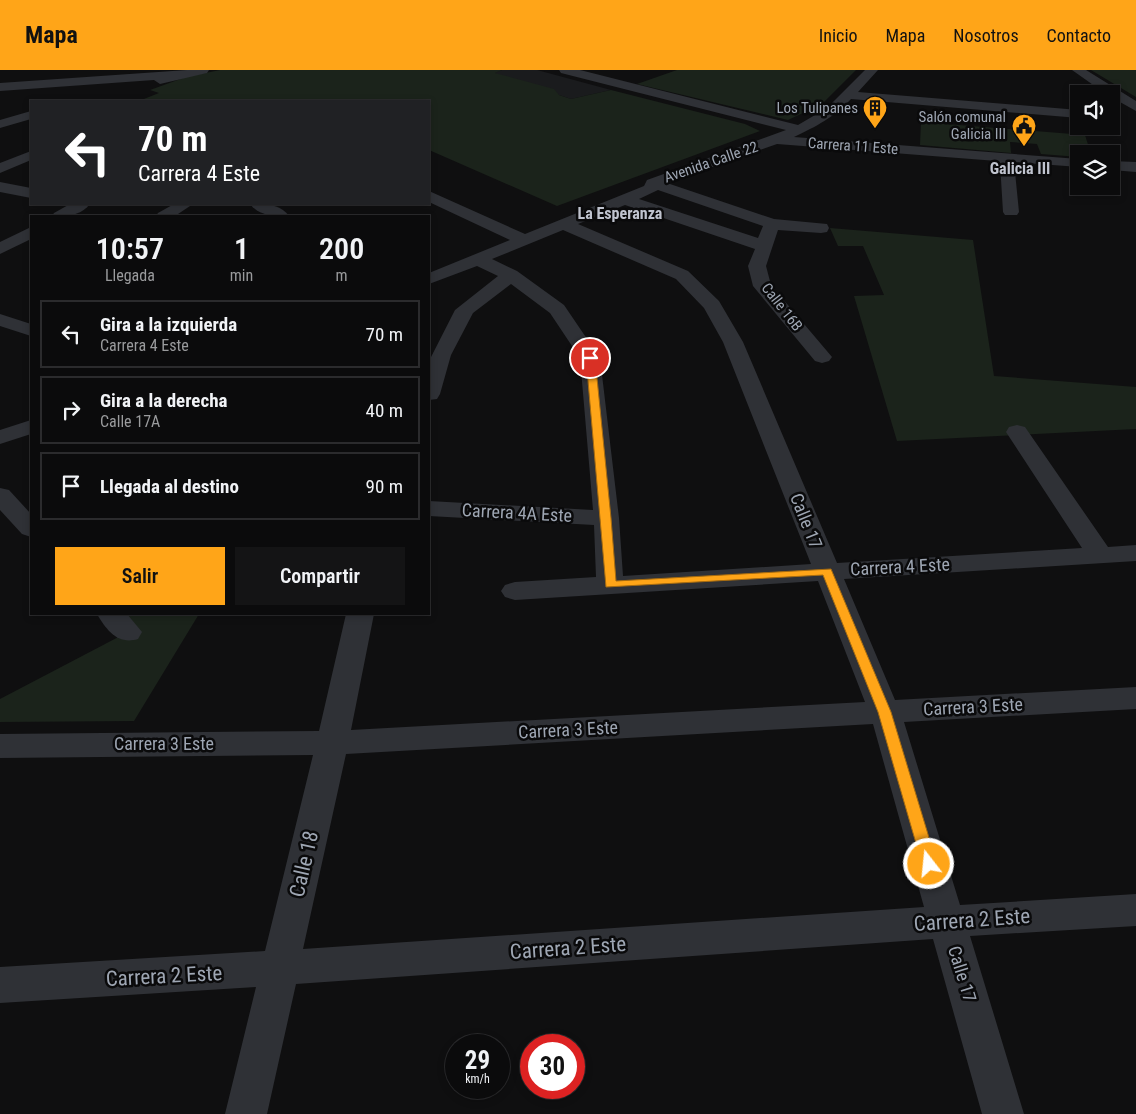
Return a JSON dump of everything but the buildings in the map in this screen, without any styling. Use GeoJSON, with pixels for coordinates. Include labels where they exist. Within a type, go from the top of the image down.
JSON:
{"type":"FeatureCollection","features":[{"type":"Feature","properties":{"kind":"street"},"geometry":{"type":"LineString","coordinates":[[160,70],[178,75]]}},
{"type":"Feature","properties":{"kind":"street"},"geometry":{"type":"LineString","coordinates":[[116,92],[204,70]]}},
{"type":"Feature","properties":{"kind":"street","name":"Carrera 11 Este"},"geometry":{"type":"LineString","coordinates":[[565,70],[800,129]]}},
{"type":"Feature","properties":{"kind":"street","name":"Avenida Calle 22"},"geometry":{"type":"LineString","coordinates":[[430,279],[652,188],[652,183],[776,140],[800,129],[832,111],[872,70]]}},
{"type":"Feature","properties":{"kind":"street"},"geometry":{"type":"LineString","coordinates":[[1078,70],[1133,114]]}},
{"type":"Feature","properties":{"kind":"street"},"geometry":{"type":"LineString","coordinates":[[0,87],[178,75]]}},
{"type":"Feature","properties":{"kind":"street"},"geometry":{"type":"LineString","coordinates":[[847,95],[1070,113]]}},
{"type":"Feature","properties":{"kind":"street"},"geometry":{"type":"LineString","coordinates":[[0,124],[30,115]]}},
{"type":"Feature","properties":{"kind":"street"},"geometry":{"type":"LineString","coordinates":[[0,124],[24,130]]}},
{"type":"Feature","properties":{"kind":"street","name":"Carrera 11 Este"},"geometry":{"type":"LineString","coordinates":[[776,140],[1070,161]]}},
{"type":"Feature","properties":{"kind":"street"},"geometry":{"type":"LineString","coordinates":[[0,168],[30,156]]}},
{"type":"Feature","properties":{"kind":"street"},"geometry":{"type":"LineString","coordinates":[[1001,157],[1007,162],[1011,212]]}},
{"type":"Feature","properties":{"kind":"street"},"geometry":{"type":"LineString","coordinates":[[1120,166],[1136,167]]}},
{"type":"Feature","properties":{"kind":"street"},"geometry":{"type":"LineString","coordinates":[[652,183],[772,224],[821,228]]}},
{"type":"Feature","properties":{"kind":"street"},"geometry":{"type":"LineString","coordinates":[[0,187],[30,193]]}},
{"type":"Feature","properties":{"kind":"street"},"geometry":{"type":"LineString","coordinates":[[430,196],[525,240]]}},
{"type":"Feature","properties":{"kind":"street"},"geometry":{"type":"LineString","coordinates":[[623,199],[764,246]]}},
{"type":"Feature","properties":{"kind":"street"},"geometry":{"type":"LineString","coordinates":[[62,215],[80,205]]}},
{"type":"Feature","properties":{"kind":"street"},"geometry":{"type":"LineString","coordinates":[[166,215],[183,205]]}},
{"type":"Feature","properties":{"kind":"street"},"geometry":{"type":"LineString","coordinates":[[260,205],[279,215]]}},
{"type":"Feature","properties":{"kind":"street","name":"Calle 17"},"geometry":{"type":"LineString","coordinates":[[563,224],[682,275],[712,305],[740,358],[885,712],[1003,1114]]}},
{"type":"Feature","properties":{"kind":"street","name":"Calle 16B"},"geometry":{"type":"LineString","coordinates":[[772,224],[757,266],[762,286],[822,357]]}},
{"type":"Feature","properties":{"kind":"street"},"geometry":{"type":"LineString","coordinates":[[5,243],[30,232]]}},
{"type":"Feature","properties":{"kind":"street"},"geometry":{"type":"LineString","coordinates":[[477,259],[512,275],[557,309],[590,358],[606,518],[610,585]]}},
{"type":"Feature","properties":{"kind":"street"},"geometry":{"type":"LineString","coordinates":[[430,388],[435,358],[465,310],[512,275]]}},
{"type":"Feature","properties":{"kind":"street"},"geometry":{"type":"LineString","coordinates":[[0,320],[30,330]]}},
{"type":"Feature","properties":{"kind":"street"},"geometry":{"type":"LineString","coordinates":[[0,437],[30,427]]}},
{"type":"Feature","properties":{"kind":"street"},"geometry":{"type":"LineString","coordinates":[[1017,432],[1100,556]]}},
{"type":"Feature","properties":{"kind":"street"},"geometry":{"type":"LineString","coordinates":[[0,495],[30,528]]}},
{"type":"Feature","properties":{"kind":"street","name":"Carrera 4A Este"},"geometry":{"type":"LineString","coordinates":[[430,508],[606,518]]}},
{"type":"Feature","properties":{"kind":"street","name":"Carrera 4 Este"},"geometry":{"type":"LineString","coordinates":[[514,591],[1136,553]]}},
{"type":"Feature","properties":{"kind":"street","name":"Calle 18"},"geometry":{"type":"LineString","coordinates":[[246,1114],[360,615]]}},
{"type":"Feature","properties":{"kind":"street","name":"Carrera 3 Este"},"geometry":{"type":"LineString","coordinates":[[0,746],[332,743],[1136,698]]}},
{"type":"Feature","properties":{"kind":"street","name":"Carrera 2 Este"},"geometry":{"type":"LineString","coordinates":[[0,985],[280,969],[946,921],[1136,910]]}},
{"type":"Feature","properties":{"kind":"shaded area"},"geometry":{"type":"Polygon","coordinates":[[[220,70],[502,70],[495,73],[554,89],[559,95],[571,99],[611,90],[745,124],[760,131],[557,206],[430,150],[430,100],[142,100],[159,93],[150,90],[186,77],[220,70]]]}},
{"type":"Feature","properties":{"kind":"shaded area"},"geometry":{"type":"Polygon","coordinates":[[[502,70],[537,70],[611,90],[571,99],[494,73],[502,70]]]}},
{"type":"Feature","properties":{"kind":"shaded area"},"geometry":{"type":"Polygon","coordinates":[[[677,70],[856,70],[822,104],[788,120],[637,84],[677,70]]]}},
{"type":"Feature","properties":{"kind":"shaded area"},"geometry":{"type":"Polygon","coordinates":[[[1091,70],[1136,70],[1136,97],[1120,87],[1120,85],[1116,85],[1091,70]]]}},
{"type":"Feature","properties":{"kind":"shaded area"},"geometry":{"type":"Polygon","coordinates":[[[921,122],[1085,135],[1088,145],[1070,145],[1070,156],[1041,154],[1037,144],[1010,142],[1011,153],[920,145],[921,122]]]}},
{"type":"Feature","properties":{"kind":"shaded area"},"geometry":{"type":"Polygon","coordinates":[[[830,228],[973,240],[994,376],[1136,387],[1136,429],[897,441],[854,296],[884,295],[863,246],[838,246],[830,228]]]}},
{"type":"Feature","properties":{"kind":"shaded area"},"geometry":{"type":"Polygon","coordinates":[[[124,615],[198,615],[134,721],[0,722],[0,699],[128,632],[124,615]]]}},
{"type":"Feature","properties":{"kind":"place","name":"Los Tulipanes"},"geometry":{"type":"Point","coordinates":[875,129]}},
{"type":"Feature","properties":{"kind":"place","name":"Salón comunal Galicia III"},"geometry":{"type":"Point","coordinates":[1024,147]}},
{"type":"Feature","properties":{"kind":"district","name":"Galicia III"},"geometry":{"type":"Point","coordinates":[1020,168]}},
{"type":"Feature","properties":{"kind":"district","name":"La Esperanza"},"geometry":{"type":"Point","coordinates":[620,213]}},
{"type":"Feature","properties":{"kind":"route"},"geometry":{"type":"LineString","coordinates":[[590,358],[606,518],[610,585],[827,572],[885,712],[929,864]]}}]}
